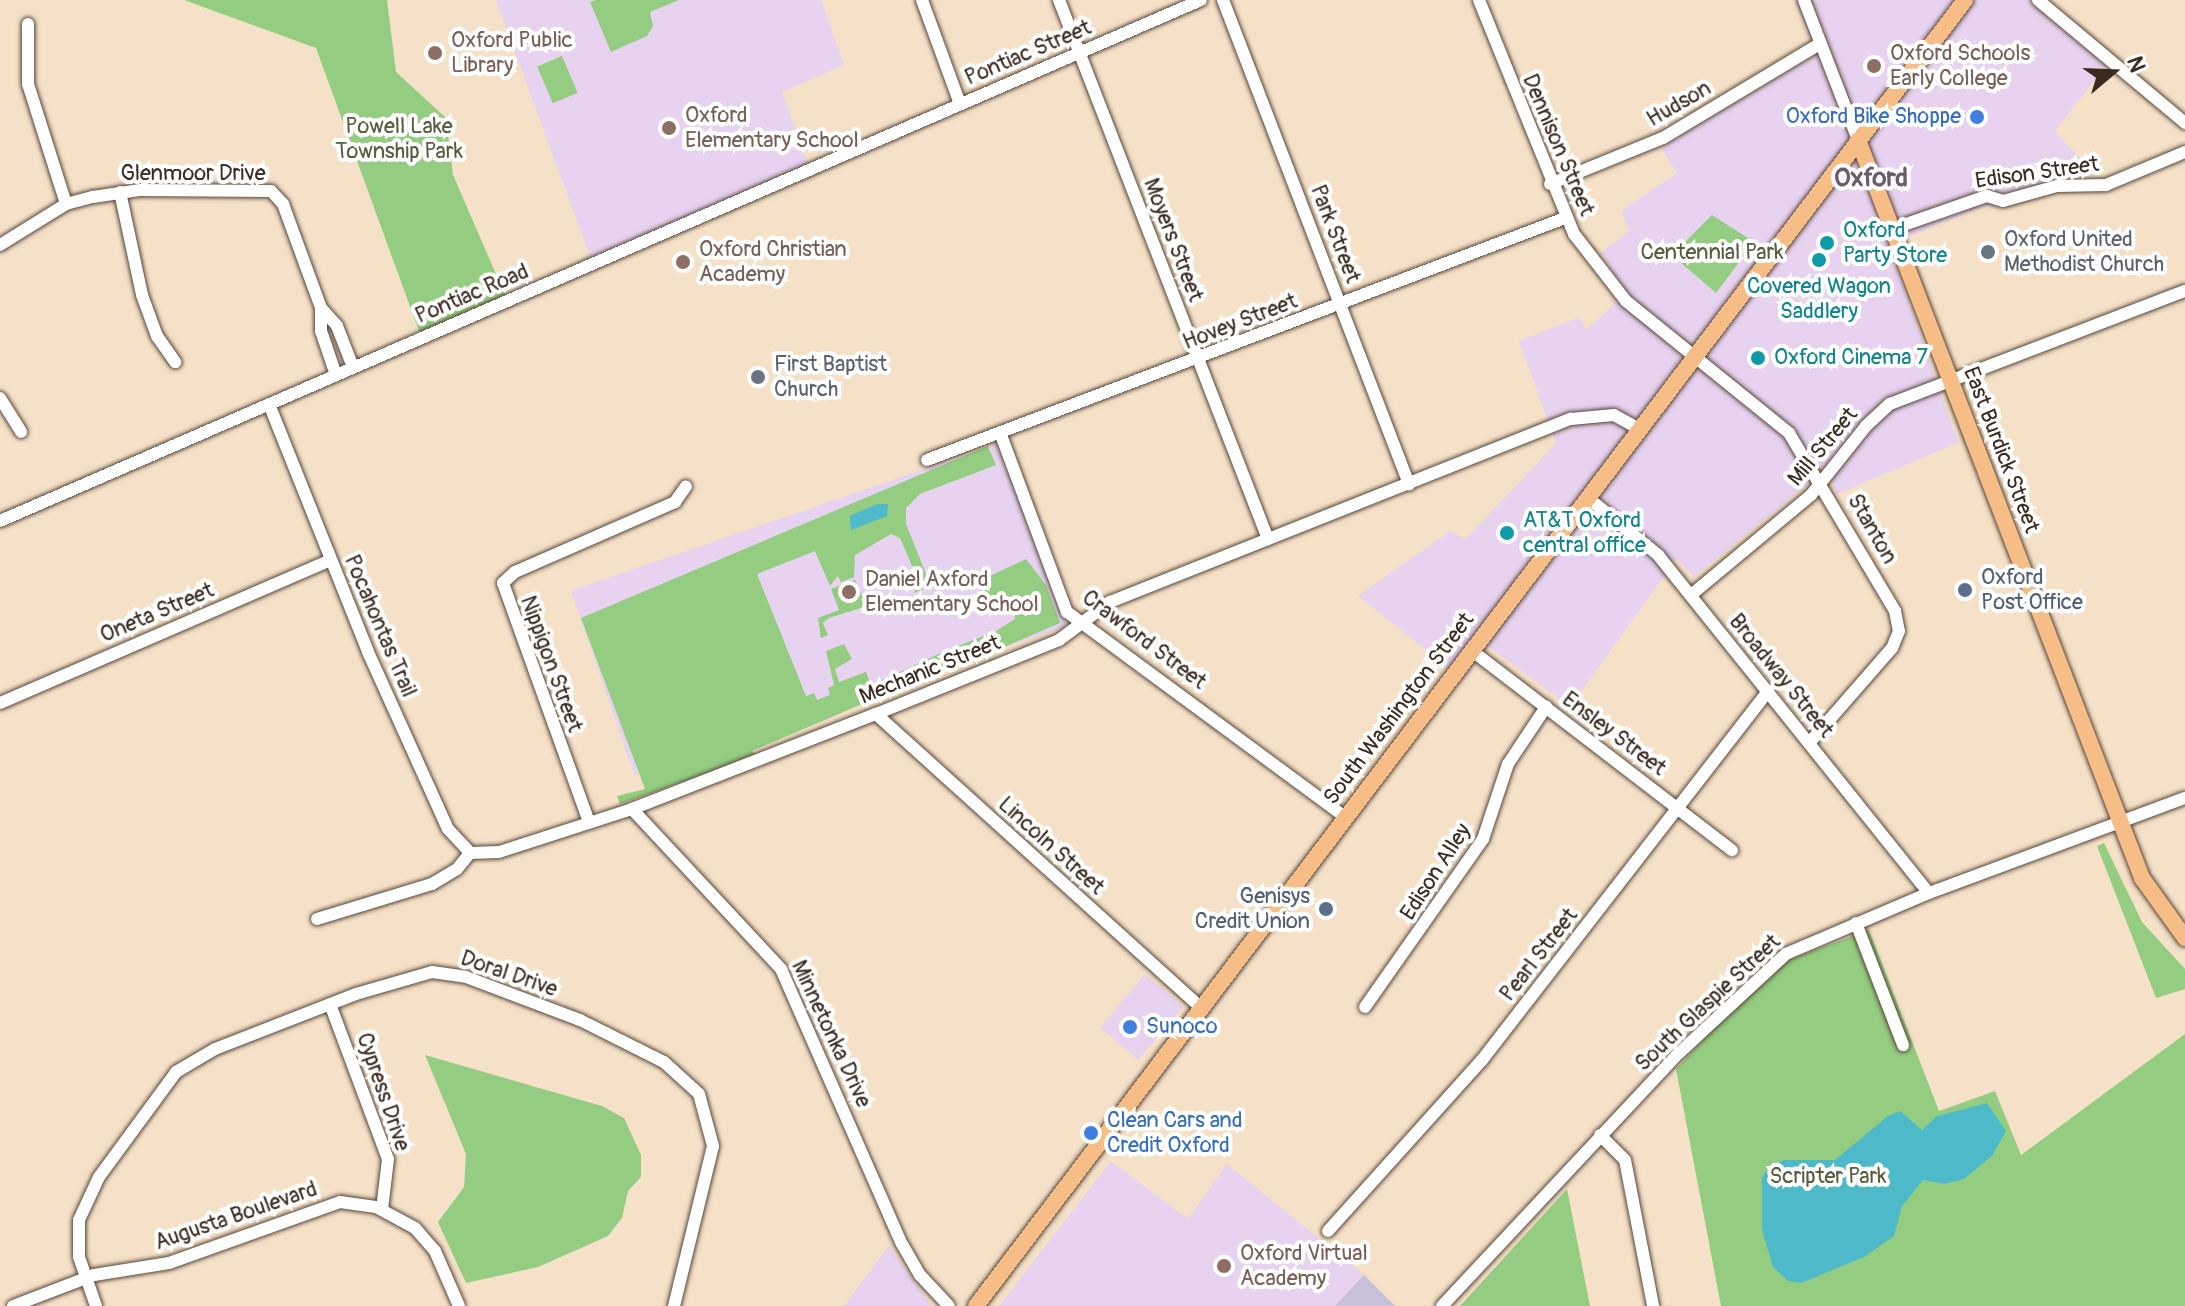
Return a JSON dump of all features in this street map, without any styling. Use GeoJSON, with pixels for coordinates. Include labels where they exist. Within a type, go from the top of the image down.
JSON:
{"type":"FeatureCollection","features":[{"type":"Feature","properties":{"kind":"main road","name":"South Washington Street"},"geometry":{"type":"LineString","coordinates":[[976,1306],[1965,0]]}},
{"type":"Feature","properties":{"kind":"main road","name":"East Burdick Street"},"geometry":{"type":"LineString","coordinates":[[1858,140],[2120,822],[2150,893],[2185,938]]}},
{"type":"Feature","properties":{"kind":"street"},"geometry":{"type":"LineString","coordinates":[[922,0],[960,104]]}},
{"type":"Feature","properties":{"kind":"street","name":"Moyers Street"},"geometry":{"type":"LineString","coordinates":[[1059,0],[1268,539]]}},
{"type":"Feature","properties":{"kind":"street","name":"Pontiac Street"},"geometry":{"type":"LineString","coordinates":[[960,104],[1201,0]]}},
{"type":"Feature","properties":{"kind":"street","name":"Park Street"},"geometry":{"type":"LineString","coordinates":[[1223,0],[1409,484]]}},
{"type":"Feature","properties":{"kind":"street","name":"Dennison Street"},"geometry":{"type":"LineString","coordinates":[[1479,0],[1565,218],[1620,294],[1693,358]]}},
{"type":"Feature","properties":{"kind":"street"},"geometry":{"type":"LineString","coordinates":[[1804,0],[1858,140]]}},
{"type":"Feature","properties":{"kind":"street"},"geometry":{"type":"LineString","coordinates":[[2038,0],[2185,123]]}},
{"type":"Feature","properties":{"kind":"street"},"geometry":{"type":"LineString","coordinates":[[28,24],[28,84],[66,204]]}},
{"type":"Feature","properties":{"kind":"street","name":"Hudson"},"geometry":{"type":"LineString","coordinates":[[1550,184],[1663,138],[1821,43]]}},
{"type":"Feature","properties":{"kind":"street","name":"Pontiac Road"},"geometry":{"type":"LineString","coordinates":[[0,521],[960,104]]}},
{"type":"Feature","properties":{"kind":"street","name":"Edison Street"},"geometry":{"type":"LineString","coordinates":[[1892,229],[1987,196],[2003,201],[2057,186],[2106,185],[2185,152]]}},
{"type":"Feature","properties":{"kind":"street","name":"Glenmoor Drive"},"geometry":{"type":"LineString","coordinates":[[0,245],[66,204],[120,192],[271,191],[283,204],[321,308],[321,331],[336,375]]}},
{"type":"Feature","properties":{"kind":"street"},"geometry":{"type":"LineString","coordinates":[[120,192],[142,295],[157,336],[175,362]]}},
{"type":"Feature","properties":{"kind":"street","name":"Hovey Street"},"geometry":{"type":"LineString","coordinates":[[927,460],[1001,435],[1565,218]]}},
{"type":"Feature","properties":{"kind":"street","name":"Mill Street"},"geometry":{"type":"LineString","coordinates":[[1691,595],[1822,484],[1878,413],[1950,380],[2185,291]]}},
{"type":"Feature","properties":{"kind":"street","name":"Glenmoor Drive"},"geometry":{"type":"LineString","coordinates":[[321,308],[337,326],[353,367]]}},
{"type":"Feature","properties":{"kind":"street","name":"Stanton"},"geometry":{"type":"LineString","coordinates":[[1693,358],[1784,428],[1822,484],[1892,605],[1899,628],[1887,654],[1809,743]]}},
{"type":"Feature","properties":{"kind":"street"},"geometry":{"type":"LineString","coordinates":[[0,398],[21,432]]}},
{"type":"Feature","properties":{"kind":"street","name":"Pocahontas Trail"},"geometry":{"type":"LineString","coordinates":[[269,404],[330,560],[448,829],[470,853]]}},
{"type":"Feature","properties":{"kind":"street","name":"Mechanic Street"},"geometry":{"type":"LineString","coordinates":[[470,853],[499,852],[632,809],[876,714],[1059,640],[1110,602],[1585,414],[1621,417],[1639,429]]}},
{"type":"Feature","properties":{"kind":"street","name":"Crawford Street"},"geometry":{"type":"LineString","coordinates":[[1001,435],[1067,612],[1345,817]]}},
{"type":"Feature","properties":{"kind":"street","name":"Nippigon Street"},"geometry":{"type":"LineString","coordinates":[[589,822],[503,585],[515,572],[675,502],[686,486]]}},
{"type":"Feature","properties":{"kind":"street","name":"Broadway Street"},"geometry":{"type":"LineString","coordinates":[[1587,497],[1648,545],[1929,893]]}},
{"type":"Feature","properties":{"kind":"street","name":"Oneta Street"},"geometry":{"type":"LineString","coordinates":[[0,703],[330,560]]}},
{"type":"Feature","properties":{"kind":"street","name":"Ensley Street"},"geometry":{"type":"LineString","coordinates":[[1471,650],[1732,850]]}},
{"type":"Feature","properties":{"kind":"street","name":"Pearl Street"},"geometry":{"type":"LineString","coordinates":[[1328,1231],[1482,1060],[1768,691]]}},
{"type":"Feature","properties":{"kind":"street","name":"Edison Alley"},"geometry":{"type":"LineString","coordinates":[[1365,1007],[1487,831],[1508,764],[1546,707]]}},
{"type":"Feature","properties":{"kind":"street","name":"Lincoln Street"},"geometry":{"type":"LineString","coordinates":[[876,714],[1200,1007]]}},
{"type":"Feature","properties":{"kind":"street","name":"South Glaspie Street"},"geometry":{"type":"LineString","coordinates":[[1442,1306],[1679,1053],[1786,954],[1929,893],[2185,798]]}},
{"type":"Feature","properties":{"kind":"street","name":"Minnetonka Drive"},"geometry":{"type":"LineString","coordinates":[[632,809],[781,969],[902,1244],[920,1275],[949,1306]]}},
{"type":"Feature","properties":{"kind":"street"},"geometry":{"type":"LineString","coordinates":[[317,919],[432,884],[457,869],[470,853]]}},
{"type":"Feature","properties":{"kind":"street"},"geometry":{"type":"LineString","coordinates":[[1856,923],[1903,1045]]}},
{"type":"Feature","properties":{"kind":"street","name":"Doral Drive"},"geometry":{"type":"LineString","coordinates":[[96,1306],[85,1278],[76,1239],[86,1199],[176,1072],[215,1049],[411,974],[466,977],[580,1020],[685,1077],[704,1106],[713,1146],[674,1306]]}},
{"type":"Feature","properties":{"kind":"street","name":"Cypress Drive"},"geometry":{"type":"LineString","coordinates":[[330,1004],[388,1159],[382,1209]]}},
{"type":"Feature","properties":{"kind":"street"},"geometry":{"type":"LineString","coordinates":[[1600,1135],[1625,1160],[1653,1306]]}},
{"type":"Feature","properties":{"kind":"street","name":"Augusta Boulevard"},"geometry":{"type":"LineString","coordinates":[[13,1306],[85,1278],[169,1263],[340,1202],[382,1209]]}},
{"type":"Feature","properties":{"kind":"street"},"geometry":{"type":"LineString","coordinates":[[382,1209],[415,1228],[435,1251],[459,1306]]}},
{"type":"Feature","properties":{"kind":"shaded area","name":"Oxford Elementary School"},"geometry":{"type":"Polygon","coordinates":[[[496,0],[821,0],[844,65],[782,92],[808,165],[591,259],[496,0]]]}},
{"type":"Feature","properties":{"kind":"shaded area"},"geometry":{"type":"Polygon","coordinates":[[[1795,0],[2035,0],[2107,64],[2055,131],[2086,165],[2046,191],[1978,209],[1889,244],[1958,443],[1837,494],[1824,464],[1808,484],[1694,577],[1677,558],[1570,707],[1488,646],[1464,680],[1358,596],[1450,531],[1466,539],[1556,443],[1519,341],[1580,317],[1586,330],[1626,293],[1601,253],[1629,231],[1621,211],[1677,173],[1661,148],[1817,54],[1795,0]]]}},
{"type":"Feature","properties":{"kind":"shaded area","name":"Daniel Axford Elementary School"},"geometry":{"type":"Polygon","coordinates":[[[1003,442],[1066,626],[634,775],[571,591],[1003,442]]]}},
{"type":"Feature","properties":{"kind":"shaded area"},"geometry":{"type":"Polygon","coordinates":[[[1145,974],[1183,1006],[1138,1060],[1100,1028],[1145,974]]]}},
{"type":"Feature","properties":{"kind":"shaded area"},"geometry":{"type":"Polygon","coordinates":[[[1111,1161],[1188,1219],[1227,1164],[1364,1275],[1335,1306],[999,1306],[1111,1161]]]}},
{"type":"Feature","properties":{"kind":"shaded area"},"geometry":{"type":"Polygon","coordinates":[[[889,1246],[932,1306],[844,1306],[889,1246]]]}},
{"type":"Feature","properties":{"kind":"shaded area"},"geometry":{"type":"Polygon","coordinates":[[[1364,1275],[1395,1306],[1335,1306],[1364,1275]]]}},
{"type":"Feature","properties":{"kind":"green space","name":"Powell Lake Township Park"},"geometry":{"type":"Polygon","coordinates":[[[184,0],[387,0],[396,72],[446,118],[453,175],[506,297],[420,334],[316,48],[184,0]]]}},
{"type":"Feature","properties":{"kind":"green space"},"geometry":{"type":"Polygon","coordinates":[[[679,0],[650,12],[653,26],[647,36],[611,52],[590,2],[679,0]]]}},
{"type":"Feature","properties":{"kind":"green space"},"geometry":{"type":"Polygon","coordinates":[[[562,56],[578,93],[553,103],[537,67],[562,56]]]}},
{"type":"Feature","properties":{"kind":"green space","name":"Centennial Park"},"geometry":{"type":"Polygon","coordinates":[[[1712,215],[1754,242],[1716,293],[1672,255],[1712,215]]]}},
{"type":"Feature","properties":{"kind":"green space"},"geometry":{"type":"Polygon","coordinates":[[[988,446],[996,465],[920,494],[906,508],[906,524],[928,579],[923,589],[914,593],[919,582],[900,538],[891,534],[855,555],[854,577],[841,582],[838,576],[830,586],[815,551],[757,574],[806,696],[814,693],[817,700],[830,695],[828,688],[834,685],[826,651],[844,644],[852,659],[835,669],[839,682],[866,672],[871,685],[886,678],[888,693],[752,751],[757,755],[620,804],[617,796],[645,789],[581,618],[988,446]]]}},
{"type":"Feature","properties":{"kind":"green space"},"geometry":{"type":"Polygon","coordinates":[[[1026,559],[1046,585],[1060,623],[1002,648],[996,631],[1015,619],[1014,609],[1008,601],[986,605],[977,582],[1026,559]]]}},
{"type":"Feature","properties":{"kind":"green space"},"geometry":{"type":"Polygon","coordinates":[[[855,580],[867,606],[829,618],[823,623],[828,635],[821,638],[818,618],[839,610],[831,589],[855,580]]]}},
{"type":"Feature","properties":{"kind":"green space"},"geometry":{"type":"Polygon","coordinates":[[[991,633],[998,649],[963,664],[958,660],[953,648],[991,633]]]}},
{"type":"Feature","properties":{"kind":"green space"},"geometry":{"type":"Polygon","coordinates":[[[950,649],[954,667],[898,690],[893,684],[891,676],[950,649]]]}},
{"type":"Feature","properties":{"kind":"green space"},"geometry":{"type":"Polygon","coordinates":[[[2104,843],[2142,922],[2185,969],[2185,989],[2156,998],[2097,846],[2104,843]]]}},
{"type":"Feature","properties":{"kind":"green space","name":"Scripter Park"},"geometry":{"type":"Polygon","coordinates":[[[1869,930],[1939,1111],[1995,1091],[2021,1155],[2185,1034],[2185,1306],[1721,1306],[1676,1069],[1759,980],[1756,972],[1869,930]]]}},
{"type":"Feature","properties":{"kind":"green space"},"geometry":{"type":"Polygon","coordinates":[[[425,1055],[602,1106],[624,1118],[641,1155],[641,1177],[628,1191],[622,1218],[608,1236],[538,1267],[466,1283],[438,1222],[464,1187],[466,1154],[425,1055]]]}},
{"type":"Feature","properties":{"kind":"green space"},"geometry":{"type":"Polygon","coordinates":[[[1567,1189],[1590,1306],[1460,1306],[1567,1189]]]}},
{"type":"Feature","properties":{"kind":"water"},"geometry":{"type":"Polygon","coordinates":[[[877,504],[888,504],[887,516],[851,530],[850,516],[877,504]]]}},
{"type":"Feature","properties":{"kind":"water"},"geometry":{"type":"Polygon","coordinates":[[[1987,1103],[2006,1131],[1992,1156],[1964,1179],[1944,1184],[1923,1180],[1902,1206],[1894,1236],[1864,1257],[1801,1283],[1788,1281],[1773,1267],[1762,1230],[1762,1177],[1769,1167],[1784,1160],[1835,1160],[1888,1116],[1900,1111],[1922,1130],[1937,1116],[1987,1103]]]}},
{"type":"Feature","properties":{"kind":"place","name":"Oxford Public Library"},"geometry":{"type":"Point","coordinates":[435,53]}},
{"type":"Feature","properties":{"kind":"place","name":"Oxford Schools Early College"},"geometry":{"type":"Point","coordinates":[1874,66]}},
{"type":"Feature","properties":{"kind":"place","name":"Oxford Bike Shoppe"},"geometry":{"type":"Point","coordinates":[1977,117]}},
{"type":"Feature","properties":{"kind":"place","name":"Oxford Elementary School"},"geometry":{"type":"Point","coordinates":[669,128]}},
{"type":"Feature","properties":{"kind":"place","name":"Oxford Party Store"},"geometry":{"type":"Point","coordinates":[1827,243]}},
{"type":"Feature","properties":{"kind":"place","name":"Oxford United Methodist Church"},"geometry":{"type":"Point","coordinates":[1988,252]}},
{"type":"Feature","properties":{"kind":"place","name":"Covered Wagon Saddlery"},"geometry":{"type":"Point","coordinates":[1819,260]}},
{"type":"Feature","properties":{"kind":"place","name":"Oxford Christian Academy"},"geometry":{"type":"Point","coordinates":[683,262]}},
{"type":"Feature","properties":{"kind":"place","name":"Oxford Cinema 7"},"geometry":{"type":"Point","coordinates":[1758,358]}},
{"type":"Feature","properties":{"kind":"place","name":"First Baptist Church"},"geometry":{"type":"Point","coordinates":[758,377]}},
{"type":"Feature","properties":{"kind":"place","name":"AT&T Oxford central office"},"geometry":{"type":"Point","coordinates":[1507,533]}},
{"type":"Feature","properties":{"kind":"place","name":"Oxford Post Office"},"geometry":{"type":"Point","coordinates":[1965,590]}},
{"type":"Feature","properties":{"kind":"place","name":"Daniel Axford Elementary School"},"geometry":{"type":"Point","coordinates":[849,592]}},
{"type":"Feature","properties":{"kind":"place","name":"Genisys Credit Union"},"geometry":{"type":"Point","coordinates":[1326,909]}},
{"type":"Feature","properties":{"kind":"place","name":"Sunoco"},"geometry":{"type":"Point","coordinates":[1130,1027]}},
{"type":"Feature","properties":{"kind":"place","name":"Clean Cars and Credit Oxford"},"geometry":{"type":"Point","coordinates":[1091,1133]}},
{"type":"Feature","properties":{"kind":"place","name":"Oxford Virtual Academy"},"geometry":{"type":"Point","coordinates":[1224,1266]}},
{"type":"Feature","properties":{"kind":"district","name":"Oxford"},"geometry":{"type":"Point","coordinates":[1871,179]}}]}
